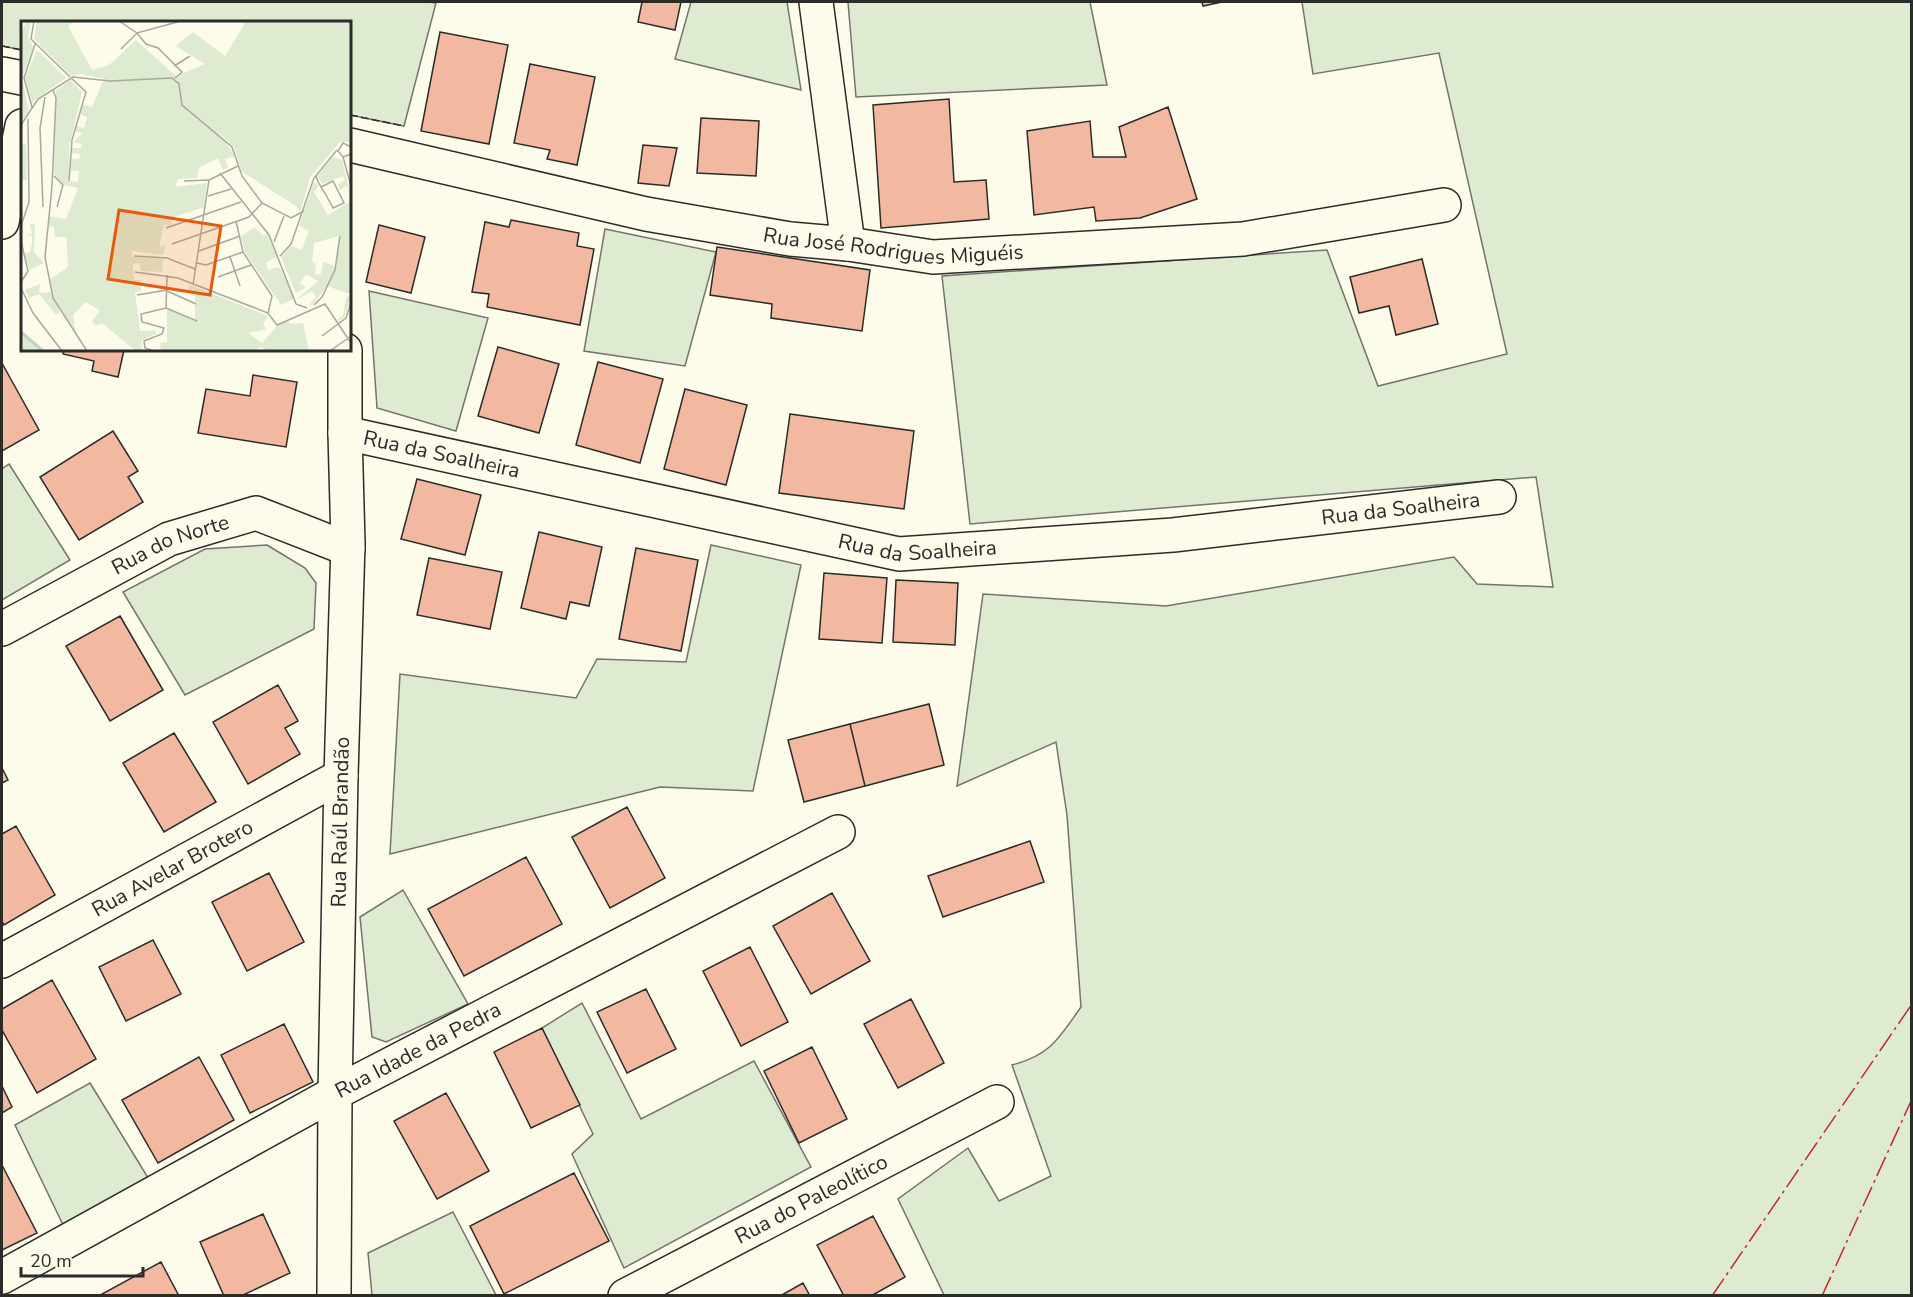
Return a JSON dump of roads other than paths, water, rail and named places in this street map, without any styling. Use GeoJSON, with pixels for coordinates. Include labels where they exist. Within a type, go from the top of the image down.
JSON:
{"type":"FeatureCollection","features":[{"type":"Feature","properties":{"kind":"street"},"geometry":{"type":"LineString","coordinates":[[816,2],[848,244]]}},
{"type":"Feature","properties":{"kind":"street"},"geometry":{"type":"LineString","coordinates":[[2,74],[21,78]]}},
{"type":"Feature","properties":{"kind":"street"},"geometry":{"type":"LineString","coordinates":[[2,222],[21,131]]}},
{"type":"Feature","properties":{"kind":"street","name":"Rua José Rodrigues Miguéis"},"geometry":{"type":"LineString","coordinates":[[351,145],[646,214],[790,239],[848,244],[933,257],[1243,239],[1444,205]]}},
{"type":"Feature","properties":{"kind":"street","name":"Rua Raúl Brandão"},"geometry":{"type":"LineString","coordinates":[[334,1296],[335,1093],[348,549],[345,351]]}},
{"type":"Feature","properties":{"kind":"street","name":"Rua da Soalheira"},"geometry":{"type":"LineString","coordinates":[[345,433],[899,554],[1173,535],[1499,497]]}},
{"type":"Feature","properties":{"kind":"street","name":"Rua do Norte"},"geometry":{"type":"LineString","coordinates":[[2,629],[169,539],[256,513],[348,549]]}},
{"type":"Feature","properties":{"kind":"street","name":"Rua Avelar Brotero"},"geometry":{"type":"LineString","coordinates":[[2,961],[341,776]]}},
{"type":"Feature","properties":{"kind":"street","name":"Rua Idade da Pedra"},"geometry":{"type":"LineString","coordinates":[[2,1277],[335,1093],[838,832]]}},
{"type":"Feature","properties":{"kind":"street","name":"Rua do Paleolítico"},"geometry":{"type":"LineString","coordinates":[[625,1296],[998,1102]]}}]}
